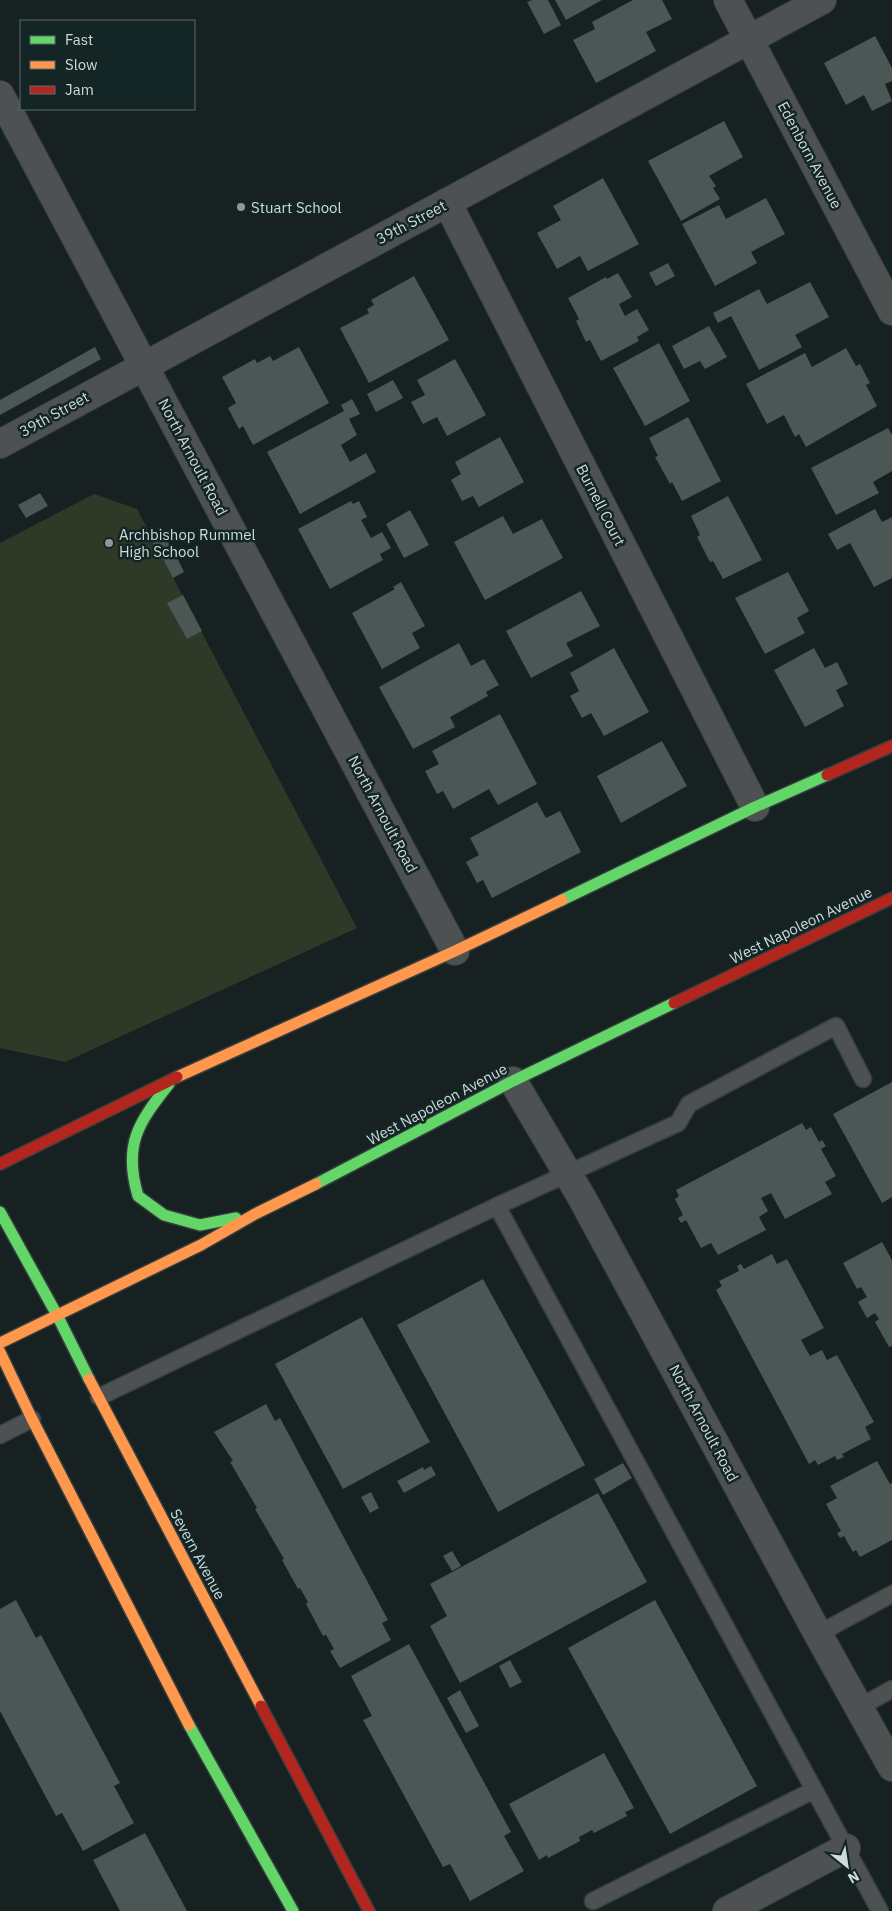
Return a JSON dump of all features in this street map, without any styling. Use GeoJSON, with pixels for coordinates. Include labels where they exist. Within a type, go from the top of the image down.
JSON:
{"type":"FeatureCollection","features":[{"type":"Feature","properties":{"kind":"main road"},"geometry":{"type":"LineString","coordinates":[[0,1164],[173,1080],[455,951],[755,807],[892,746]]}},
{"type":"Feature","properties":{"kind":"main road","name":"West Napoleon Avenue"},"geometry":{"type":"LineString","coordinates":[[0,1343],[201,1245],[255,1214],[513,1081],[892,898]]}},
{"type":"Feature","properties":{"kind":"main road"},"geometry":{"type":"LineString","coordinates":[[173,1080],[153,1104],[136,1134],[130,1163],[138,1196],[164,1215],[200,1225],[255,1214]]}},
{"type":"Feature","properties":{"kind":"main road","name":"Severn Avenue"},"geometry":{"type":"LineString","coordinates":[[0,1212],[57,1315],[369,1911]]}},
{"type":"Feature","properties":{"kind":"main road"},"geometry":{"type":"LineString","coordinates":[[0,1352],[32,1419],[192,1732],[293,1911]]}},
{"type":"Feature","properties":{"kind":"street","name":"Edenborn Avenue"},"geometry":{"type":"LineString","coordinates":[[728,0],[892,310]]}},
{"type":"Feature","properties":{"kind":"street","name":"39th Street"},"geometry":{"type":"LineString","coordinates":[[0,444],[144,364],[822,0]]}},
{"type":"Feature","properties":{"kind":"street","name":"North Arnoult Road"},"geometry":{"type":"LineString","coordinates":[[0,95],[455,951]]}},
{"type":"Feature","properties":{"kind":"street","name":"Burnell Court"},"geometry":{"type":"LineString","coordinates":[[447,202],[755,807]]}},
{"type":"Feature","properties":{"kind":"street","name":"North Arnoult Road"},"geometry":{"type":"LineString","coordinates":[[513,1081],[568,1174],[892,1768]]}},
{"type":"Feature","properties":{"kind":"street"},"geometry":{"type":"LineString","coordinates":[[726,1911],[846,1848]]}},
{"type":"Feature","properties":{"kind":"lane"},"geometry":{"type":"LineString","coordinates":[[99,1397],[497,1206],[678,1123],[690,1104],[836,1026],[864,1079]]}},
{"type":"Feature","properties":{"kind":"lane"},"geometry":{"type":"LineString","coordinates":[[497,1206],[880,1911]]}},
{"type":"Feature","properties":{"kind":"lane"},"geometry":{"type":"LineString","coordinates":[[0,1435],[32,1419]]}},
{"type":"Feature","properties":{"kind":"lane"},"geometry":{"type":"LineString","coordinates":[[818,1634],[892,1594]]}},
{"type":"Feature","properties":{"kind":"lane"},"geometry":{"type":"LineString","coordinates":[[858,1708],[892,1689]]}},
{"type":"Feature","properties":{"kind":"lane"},"geometry":{"type":"LineString","coordinates":[[593,1901],[814,1790]]}},
{"type":"Feature","properties":{"kind":"green space","name":"Archbishop Rummel High School"},"geometry":{"type":"Polygon","coordinates":[[[94,494],[137,509],[357,928],[65,1062],[0,1048],[0,543],[94,494]]]}},
{"type":"Feature","properties":{"kind":"building"},"geometry":{"type":"Polygon","coordinates":[[[532,0],[548,0],[561,25],[544,34],[527,2],[532,0]]]}},
{"type":"Feature","properties":{"kind":"building"},"geometry":{"type":"Polygon","coordinates":[[[555,0],[602,0],[566,20],[555,0]]]}},
{"type":"Feature","properties":{"kind":"building"},"geometry":{"type":"Polygon","coordinates":[[[633,0],[662,0],[672,19],[646,32],[656,51],[596,83],[573,40],[595,29],[592,22],[633,0]]]}},
{"type":"Feature","properties":{"kind":"building"},"geometry":{"type":"Polygon","coordinates":[[[875,36],[892,68],[892,81],[885,84],[892,101],[872,111],[864,95],[846,105],[824,63],[875,36]]]}},
{"type":"Feature","properties":{"kind":"building"},"geometry":{"type":"Polygon","coordinates":[[[724,121],[743,157],[709,176],[716,186],[713,188],[720,199],[681,221],[648,161],[724,121]]]}},
{"type":"Feature","properties":{"kind":"building"},"geometry":{"type":"Polygon","coordinates":[[[603,178],[639,244],[588,271],[580,256],[557,269],[537,233],[561,220],[553,206],[603,178]]]}},
{"type":"Feature","properties":{"kind":"building"},"geometry":{"type":"Polygon","coordinates":[[[766,198],[785,234],[751,252],[757,263],[715,286],[682,224],[719,205],[726,219],[766,198]]]}},
{"type":"Feature","properties":{"kind":"building"},"geometry":{"type":"Polygon","coordinates":[[[668,263],[675,276],[656,286],[649,273],[668,263]]]}},
{"type":"Feature","properties":{"kind":"building"},"geometry":{"type":"Polygon","coordinates":[[[618,273],[632,297],[619,304],[625,316],[637,309],[649,330],[637,337],[639,341],[601,361],[590,340],[586,342],[576,321],[579,319],[568,298],[606,277],[607,279],[618,273]]]}},
{"type":"Feature","properties":{"kind":"building"},"geometry":{"type":"Polygon","coordinates":[[[414,276],[449,340],[369,383],[340,328],[369,313],[367,309],[374,305],[371,300],[414,276]]]}},
{"type":"Feature","properties":{"kind":"building"},"geometry":{"type":"Polygon","coordinates":[[[810,282],[829,317],[795,335],[802,347],[759,370],[731,316],[718,323],[713,313],[759,289],[767,304],[810,282]]]}},
{"type":"Feature","properties":{"kind":"building"},"geometry":{"type":"Polygon","coordinates":[[[709,326],[727,357],[705,369],[700,361],[684,369],[672,346],[709,326]]]}},
{"type":"Feature","properties":{"kind":"building"},"geometry":{"type":"Polygon","coordinates":[[[659,343],[690,401],[645,426],[613,368],[659,343]]]}},
{"type":"Feature","properties":{"kind":"building"},"geometry":{"type":"Polygon","coordinates":[[[95,347],[101,359],[0,415],[0,400],[95,347]]]}},
{"type":"Feature","properties":{"kind":"building"},"geometry":{"type":"Polygon","coordinates":[[[299,347],[329,403],[253,445],[243,426],[239,429],[228,408],[236,403],[222,377],[255,359],[257,363],[270,356],[273,361],[299,347]]]}},
{"type":"Feature","properties":{"kind":"building"},"geometry":{"type":"Polygon","coordinates":[[[846,348],[856,366],[860,364],[870,383],[866,385],[877,406],[806,447],[799,434],[795,437],[784,415],[767,424],[746,384],[805,353],[812,367],[846,348]]]}},
{"type":"Feature","properties":{"kind":"building"},"geometry":{"type":"Polygon","coordinates":[[[455,359],[486,415],[447,436],[437,417],[423,424],[411,402],[425,395],[417,380],[455,359]]]}},
{"type":"Feature","properties":{"kind":"building"},"geometry":{"type":"Polygon","coordinates":[[[393,380],[403,398],[376,412],[367,394],[393,380]]]}},
{"type":"Feature","properties":{"kind":"building"},"geometry":{"type":"Polygon","coordinates":[[[352,399],[360,414],[349,419],[357,435],[341,445],[350,462],[366,453],[376,472],[300,514],[267,452],[344,411],[341,405],[352,399]]]}},
{"type":"Feature","properties":{"kind":"building"},"geometry":{"type":"Polygon","coordinates":[[[688,417],[721,481],[682,501],[655,457],[658,456],[649,438],[688,417]]]}},
{"type":"Feature","properties":{"kind":"building"},"geometry":{"type":"Polygon","coordinates":[[[888,428],[892,435],[892,471],[873,482],[879,493],[836,515],[811,468],[888,428]]]}},
{"type":"Feature","properties":{"kind":"building"},"geometry":{"type":"Polygon","coordinates":[[[500,437],[524,482],[479,507],[473,496],[462,501],[451,480],[461,474],[455,462],[500,437]]]}},
{"type":"Feature","properties":{"kind":"building"},"geometry":{"type":"Polygon","coordinates":[[[40,493],[48,506],[26,518],[18,505],[40,493]]]}},
{"type":"Feature","properties":{"kind":"building"},"geometry":{"type":"Polygon","coordinates":[[[728,496],[762,560],[723,579],[713,561],[710,562],[697,537],[700,535],[691,516],[728,496]]]}},
{"type":"Feature","properties":{"kind":"building"},"geometry":{"type":"Polygon","coordinates":[[[351,501],[353,504],[359,501],[367,517],[361,520],[371,538],[382,532],[391,548],[380,554],[383,560],[330,589],[298,529],[351,501]]]}},
{"type":"Feature","properties":{"kind":"building"},"geometry":{"type":"Polygon","coordinates":[[[875,509],[882,522],[892,517],[892,578],[874,587],[850,543],[837,550],[828,534],[875,509]]]}},
{"type":"Feature","properties":{"kind":"building"},"geometry":{"type":"Polygon","coordinates":[[[410,510],[429,545],[404,558],[386,524],[410,510]]]}},
{"type":"Feature","properties":{"kind":"building"},"geometry":{"type":"Polygon","coordinates":[[[503,516],[513,534],[542,519],[563,558],[485,600],[454,542],[503,516]]]}},
{"type":"Feature","properties":{"kind":"building"},"geometry":{"type":"Polygon","coordinates":[[[161,528],[171,548],[159,554],[148,534],[161,528]]]}},
{"type":"Feature","properties":{"kind":"building"},"geometry":{"type":"Polygon","coordinates":[[[174,551],[184,572],[173,578],[162,557],[174,551]]]}},
{"type":"Feature","properties":{"kind":"building"},"geometry":{"type":"Polygon","coordinates":[[[788,572],[809,611],[797,618],[805,633],[765,654],[735,598],[788,572]]]}},
{"type":"Feature","properties":{"kind":"building"},"geometry":{"type":"Polygon","coordinates":[[[401,582],[425,626],[412,633],[420,648],[382,669],[352,613],[395,589],[393,587],[401,582]]]}},
{"type":"Feature","properties":{"kind":"building"},"geometry":{"type":"Polygon","coordinates":[[[581,591],[600,626],[566,643],[573,656],[531,678],[506,631],[581,591]]]}},
{"type":"Feature","properties":{"kind":"building"},"geometry":{"type":"Polygon","coordinates":[[[183,595],[202,631],[187,639],[167,603],[183,595]]]}},
{"type":"Feature","properties":{"kind":"building"},"geometry":{"type":"Polygon","coordinates":[[[459,643],[471,666],[484,659],[499,685],[486,692],[488,696],[450,717],[455,727],[413,749],[379,687],[459,643]]]}},
{"type":"Feature","properties":{"kind":"building"},"geometry":{"type":"Polygon","coordinates":[[[614,648],[649,712],[604,736],[591,713],[582,718],[570,696],[579,691],[570,673],[614,648]]]}},
{"type":"Feature","properties":{"kind":"building"},"geometry":{"type":"Polygon","coordinates":[[[814,648],[825,668],[837,662],[848,684],[836,690],[844,706],[805,727],[774,670],[814,648]]]}},
{"type":"Feature","properties":{"kind":"building"},"geometry":{"type":"Polygon","coordinates":[[[500,714],[537,784],[498,805],[489,789],[453,809],[443,791],[437,794],[425,771],[439,764],[432,751],[500,714]]]}},
{"type":"Feature","properties":{"kind":"building"},"geometry":{"type":"Polygon","coordinates":[[[662,741],[687,786],[621,823],[597,776],[662,741]]]}},
{"type":"Feature","properties":{"kind":"building"},"geometry":{"type":"Polygon","coordinates":[[[537,802],[546,818],[560,811],[581,852],[492,898],[483,880],[477,883],[466,862],[479,855],[470,838],[537,802]]]}},
{"type":"Feature","properties":{"kind":"building"},"geometry":{"type":"Polygon","coordinates":[[[892,1082],[892,1197],[882,1203],[833,1114],[892,1082]]]}},
{"type":"Feature","properties":{"kind":"building"},"geometry":{"type":"Polygon","coordinates":[[[802,1123],[806,1130],[811,1127],[819,1142],[822,1140],[826,1146],[821,1149],[836,1176],[825,1182],[832,1194],[785,1219],[771,1193],[761,1198],[768,1211],[759,1217],[766,1230],[718,1255],[711,1243],[701,1248],[686,1220],[681,1223],[678,1218],[683,1215],[675,1199],[679,1196],[676,1190],[802,1123]]]}},
{"type":"Feature","properties":{"kind":"building"},"geometry":{"type":"Polygon","coordinates":[[[882,1242],[892,1260],[892,1346],[889,1347],[875,1322],[879,1319],[875,1313],[867,1318],[858,1302],[867,1297],[861,1287],[857,1289],[843,1263],[882,1242]]]}},
{"type":"Feature","properties":{"kind":"building"},"geometry":{"type":"Polygon","coordinates":[[[772,1254],[777,1264],[787,1259],[824,1328],[801,1340],[810,1356],[822,1350],[827,1360],[837,1355],[874,1422],[865,1427],[871,1439],[842,1454],[844,1457],[837,1460],[835,1456],[818,1465],[815,1460],[809,1464],[716,1290],[722,1286],[719,1281],[739,1271],[737,1266],[741,1264],[744,1269],[772,1254]]]}},
{"type":"Feature","properties":{"kind":"building"},"geometry":{"type":"Polygon","coordinates":[[[483,1279],[585,1465],[498,1512],[397,1325],[483,1279]]]}},
{"type":"Feature","properties":{"kind":"building"},"geometry":{"type":"Polygon","coordinates":[[[362,1317],[430,1442],[343,1489],[275,1364],[362,1317]]]}},
{"type":"Feature","properties":{"kind":"building"},"geometry":{"type":"Polygon","coordinates":[[[266,1404],[275,1421],[280,1418],[388,1620],[382,1623],[391,1640],[340,1668],[330,1651],[334,1649],[326,1635],[323,1636],[306,1604],[308,1602],[300,1588],[298,1589],[282,1560],[284,1559],[255,1509],[257,1508],[230,1462],[233,1461],[214,1432],[266,1404]]]}},
{"type":"Feature","properties":{"kind":"building"},"geometry":{"type":"Polygon","coordinates":[[[877,1461],[890,1484],[892,1483],[892,1540],[860,1557],[856,1550],[853,1552],[844,1536],[840,1538],[837,1533],[841,1531],[826,1504],[837,1498],[830,1486],[877,1461]]]}},
{"type":"Feature","properties":{"kind":"building"},"geometry":{"type":"Polygon","coordinates":[[[623,1463],[632,1478],[603,1495],[594,1479],[623,1463]]]}},
{"type":"Feature","properties":{"kind":"building"},"geometry":{"type":"Polygon","coordinates":[[[431,1466],[436,1475],[404,1493],[397,1481],[423,1467],[424,1470],[431,1466]]]}},
{"type":"Feature","properties":{"kind":"building"},"geometry":{"type":"Polygon","coordinates":[[[371,1492],[379,1508],[370,1513],[361,1497],[371,1492]]]}},
{"type":"Feature","properties":{"kind":"building"},"geometry":{"type":"Polygon","coordinates":[[[598,1493],[647,1582],[460,1683],[430,1626],[447,1616],[430,1584],[598,1493]]]}},
{"type":"Feature","properties":{"kind":"building"},"geometry":{"type":"Polygon","coordinates":[[[452,1551],[461,1566],[452,1571],[443,1556],[452,1551]]]}},
{"type":"Feature","properties":{"kind":"building"},"geometry":{"type":"Polygon","coordinates":[[[16,1600],[36,1638],[41,1635],[120,1783],[114,1786],[134,1823],[83,1851],[62,1813],[56,1816],[0,1711],[0,1609],[16,1600]]]}},
{"type":"Feature","properties":{"kind":"building"},"geometry":{"type":"Polygon","coordinates":[[[655,1600],[757,1786],[670,1834],[568,1648],[655,1600]]]}},
{"type":"Feature","properties":{"kind":"building"},"geometry":{"type":"Polygon","coordinates":[[[409,1644],[511,1832],[504,1836],[524,1871],[470,1901],[450,1864],[443,1867],[363,1720],[372,1716],[351,1676],[409,1644]]]}},
{"type":"Feature","properties":{"kind":"building"},"geometry":{"type":"Polygon","coordinates":[[[510,1660],[522,1682],[510,1688],[499,1666],[510,1660]]]}},
{"type":"Feature","properties":{"kind":"building"},"geometry":{"type":"Polygon","coordinates":[[[460,1690],[479,1726],[466,1733],[447,1698],[460,1690]]]}},
{"type":"Feature","properties":{"kind":"building"},"geometry":{"type":"Polygon","coordinates":[[[604,1753],[634,1808],[625,1812],[627,1816],[594,1833],[592,1830],[579,1837],[580,1841],[548,1858],[547,1855],[539,1860],[509,1804],[604,1753]]]}},
{"type":"Feature","properties":{"kind":"building"},"geometry":{"type":"Polygon","coordinates":[[[145,1833],[187,1911],[120,1911],[93,1860],[145,1833]]]}},
{"type":"Feature","properties":{"kind":"traffic: fast"},"geometry":{"type":"LineString","coordinates":[[562,900],[755,807],[827,775]]}},
{"type":"Feature","properties":{"kind":"traffic: fast"},"geometry":{"type":"LineString","coordinates":[[316,1184],[513,1081],[674,1003]]}},
{"type":"Feature","properties":{"kind":"traffic: fast"},"geometry":{"type":"LineString","coordinates":[[169,1084],[149,1111],[136,1136],[132,1162],[138,1196],[164,1215],[200,1225],[236,1218]]}},
{"type":"Feature","properties":{"kind":"traffic: fast"},"geometry":{"type":"LineString","coordinates":[[0,1212],[57,1315],[89,1379]]}},
{"type":"Feature","properties":{"kind":"traffic: fast"},"geometry":{"type":"LineString","coordinates":[[189,1725],[293,1911]]}},
{"type":"Feature","properties":{"kind":"traffic: slow"},"geometry":{"type":"LineString","coordinates":[[177,1077],[455,951],[562,900]]}},
{"type":"Feature","properties":{"kind":"traffic: slow"},"geometry":{"type":"LineString","coordinates":[[0,1343],[201,1245],[255,1214],[316,1184]]}},
{"type":"Feature","properties":{"kind":"traffic: slow"},"geometry":{"type":"LineString","coordinates":[[0,1352],[32,1419],[189,1725]]}},
{"type":"Feature","properties":{"kind":"traffic: slow"},"geometry":{"type":"LineString","coordinates":[[89,1379],[261,1706]]}},
{"type":"Feature","properties":{"kind":"traffic: jam"},"geometry":{"type":"LineString","coordinates":[[827,775],[892,746]]}},
{"type":"Feature","properties":{"kind":"traffic: jam"},"geometry":{"type":"LineString","coordinates":[[674,1003],[892,898]]}},
{"type":"Feature","properties":{"kind":"traffic: jam"},"geometry":{"type":"LineString","coordinates":[[0,1164],[177,1077]]}},
{"type":"Feature","properties":{"kind":"traffic: jam"},"geometry":{"type":"LineString","coordinates":[[261,1706],[369,1911]]}},
{"type":"Feature","properties":{"kind":"place","name":"Stuart School"},"geometry":{"type":"Point","coordinates":[241,207]}},
{"type":"Feature","properties":{"kind":"place","name":"Archbishop Rummel High School"},"geometry":{"type":"Point","coordinates":[109,543]}}]}
